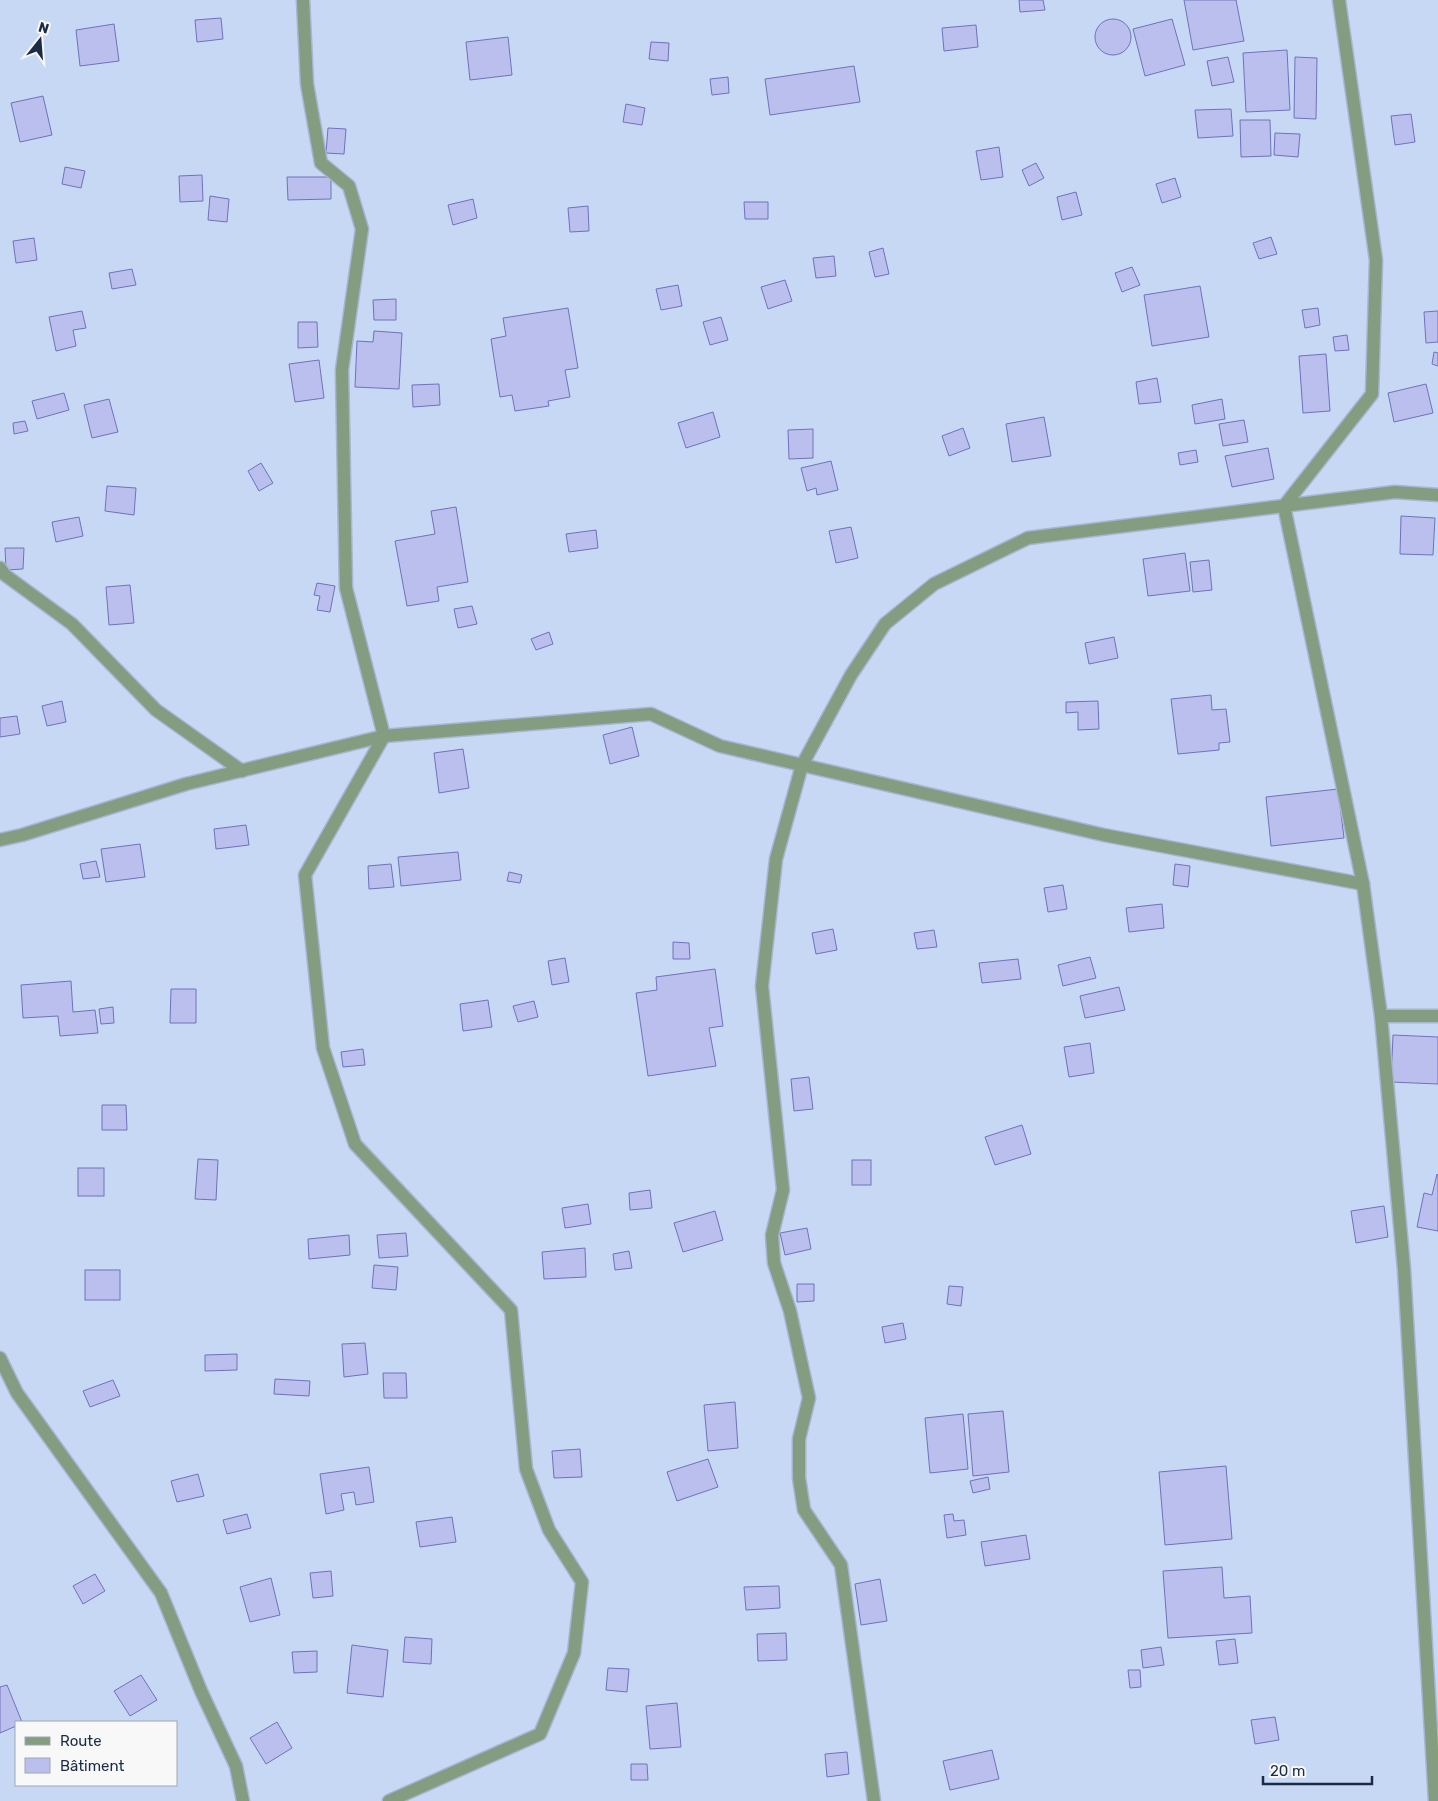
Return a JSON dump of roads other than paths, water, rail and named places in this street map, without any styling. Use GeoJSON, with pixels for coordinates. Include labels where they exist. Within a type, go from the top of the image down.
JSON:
{"type":"FeatureCollection","features":[{"type":"Feature","properties":{"kind":"street"},"geometry":{"type":"LineString","coordinates":[[303,0],[307,84],[321,163],[348,186],[362,229],[342,370],[346,588],[384,736],[305,876],[323,1048],[355,1144],[511,1310],[526,1469],[550,1530],[582,1582],[574,1653],[540,1734],[389,1801]]}},
{"type":"Feature","properties":{"kind":"street"},"geometry":{"type":"LineString","coordinates":[[1340,0],[1376,260],[1372,394],[1284,506],[1363,884],[1381,1016],[1404,1269],[1436,1780],[1435,1801]]}},
{"type":"Feature","properties":{"kind":"street"},"geometry":{"type":"LineString","coordinates":[[874,1801],[841,1565],[804,1510],[799,1478],[799,1439],[809,1398],[790,1311],[774,1263],[772,1235],[783,1190],[762,986],[776,859],[802,765],[851,675],[885,624],[934,584],[1028,538],[1394,492],[1438,495]]}},
{"type":"Feature","properties":{"kind":"street"},"geometry":{"type":"LineString","coordinates":[[0,568],[5,575],[72,624],[156,710],[242,771]]}},
{"type":"Feature","properties":{"kind":"street"},"geometry":{"type":"LineString","coordinates":[[0,840],[22,835],[186,784],[384,736],[651,714],[720,746],[1104,835],[1363,884]]}},
{"type":"Feature","properties":{"kind":"street"},"geometry":{"type":"LineString","coordinates":[[1381,1016],[1438,1016]]}},
{"type":"Feature","properties":{"kind":"street"},"geometry":{"type":"LineString","coordinates":[[0,1358],[17,1393],[161,1593],[201,1691],[236,1766],[243,1801]]}}]}
